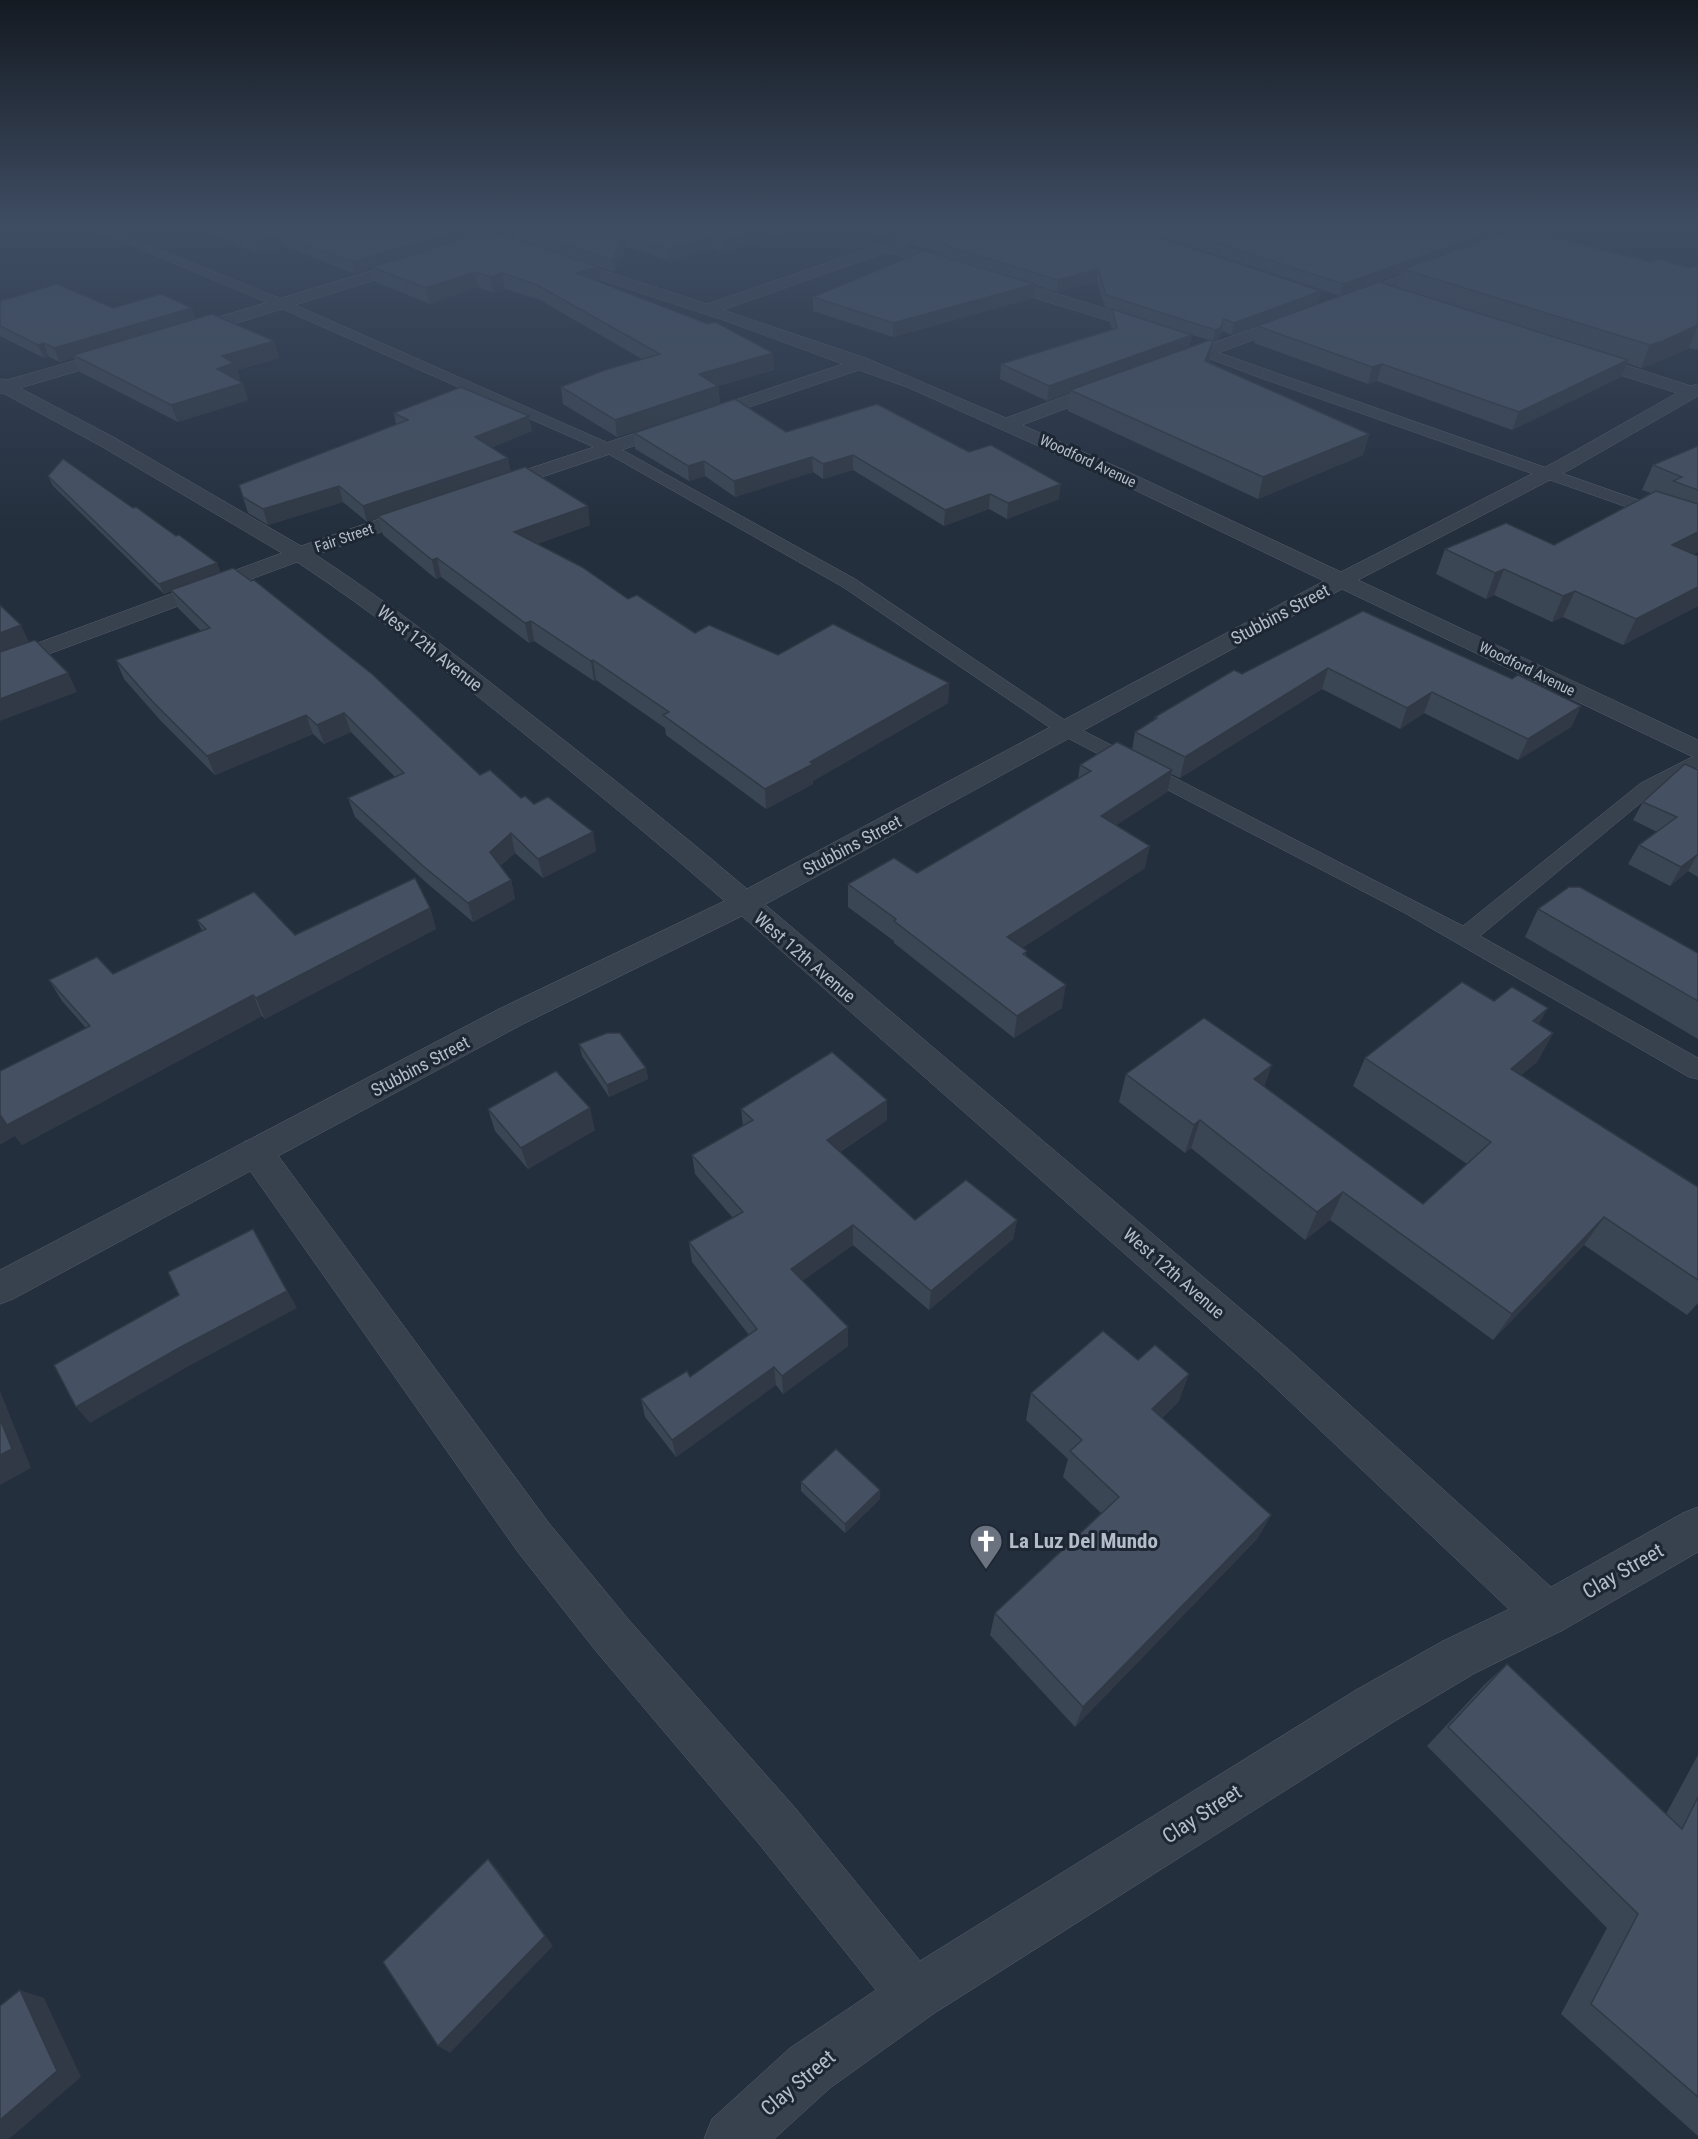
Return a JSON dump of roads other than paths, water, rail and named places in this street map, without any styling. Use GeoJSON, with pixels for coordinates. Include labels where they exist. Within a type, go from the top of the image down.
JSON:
{"type":"FeatureCollection","features":[{"type":"Feature","properties":{"kind":"street"},"geometry":{"type":"LineString","coordinates":[[171,337],[205,327]]}},
{"type":"Feature","properties":{"kind":"street","name":"Woodford Avenue"},"geometry":{"type":"LineString","coordinates":[[756,327],[862,363],[1007,424],[1342,580],[1698,750]]}},
{"type":"Feature","properties":{"kind":"street"},"geometry":{"type":"LineString","coordinates":[[1146,327],[1169,334]]}},
{"type":"Feature","properties":{"kind":"street"},"geometry":{"type":"LineString","coordinates":[[1156,370],[1270,327]]}},
{"type":"Feature","properties":{"kind":"street"},"geometry":{"type":"LineString","coordinates":[[1190,342],[1208,350]]}},
{"type":"Feature","properties":{"kind":"street"},"geometry":{"type":"LineString","coordinates":[[2,386],[138,347]]}},
{"type":"Feature","properties":{"kind":"street"},"geometry":{"type":"LineString","coordinates":[[1568,352],[1695,391]]}},
{"type":"Feature","properties":{"kind":"street"},"geometry":{"type":"LineString","coordinates":[[474,493],[862,363]]}},
{"type":"Feature","properties":{"kind":"street"},"geometry":{"type":"LineString","coordinates":[[1007,424],[1125,381]]}},
{"type":"Feature","properties":{"kind":"street","name":"West 12th Avenue"},"geometry":{"type":"LineString","coordinates":[[2,386],[108,442],[299,554],[348,586],[452,664],[656,826],[1256,1346],[1547,1614]]}},
{"type":"Feature","properties":{"kind":"street","name":"Stubbins Street"},"geometry":{"type":"LineString","coordinates":[[0,1288],[510,1017],[745,903],[1342,580],[1547,474],[1695,391]]}},
{"type":"Feature","properties":{"kind":"street","name":"Fair Street"},"geometry":{"type":"LineString","coordinates":[[0,664],[441,504]]}},
{"type":"Feature","properties":{"kind":"street"},"geometry":{"type":"LineString","coordinates":[[256,1152],[533,1537],[612,1635],[778,1827],[914,1995]]}},
{"type":"Feature","properties":{"kind":"street","name":"Clay Street"},"geometry":{"type":"LineString","coordinates":[[732,2139],[810,2068],[914,1995],[1373,1707],[1459,1658],[1547,1614],[1698,1528]]}},
{"type":"Feature","properties":{"kind":"lane"},"geometry":{"type":"LineString","coordinates":[[334,327],[610,449],[849,583],[1065,729],[1413,908],[1698,1070]]}},
{"type":"Feature","properties":{"kind":"lane"},"geometry":{"type":"LineString","coordinates":[[1208,350],[1298,388],[1597,489],[1698,527]]}},
{"type":"Feature","properties":{"kind":"lane"},"geometry":{"type":"LineString","coordinates":[[1464,937],[1648,787],[1698,760]]}},
{"type":"Feature","properties":{"kind":"place","name":"La Luz Del Mundo"},"geometry":{"type":"Point","coordinates":[986,1570]}}]}
